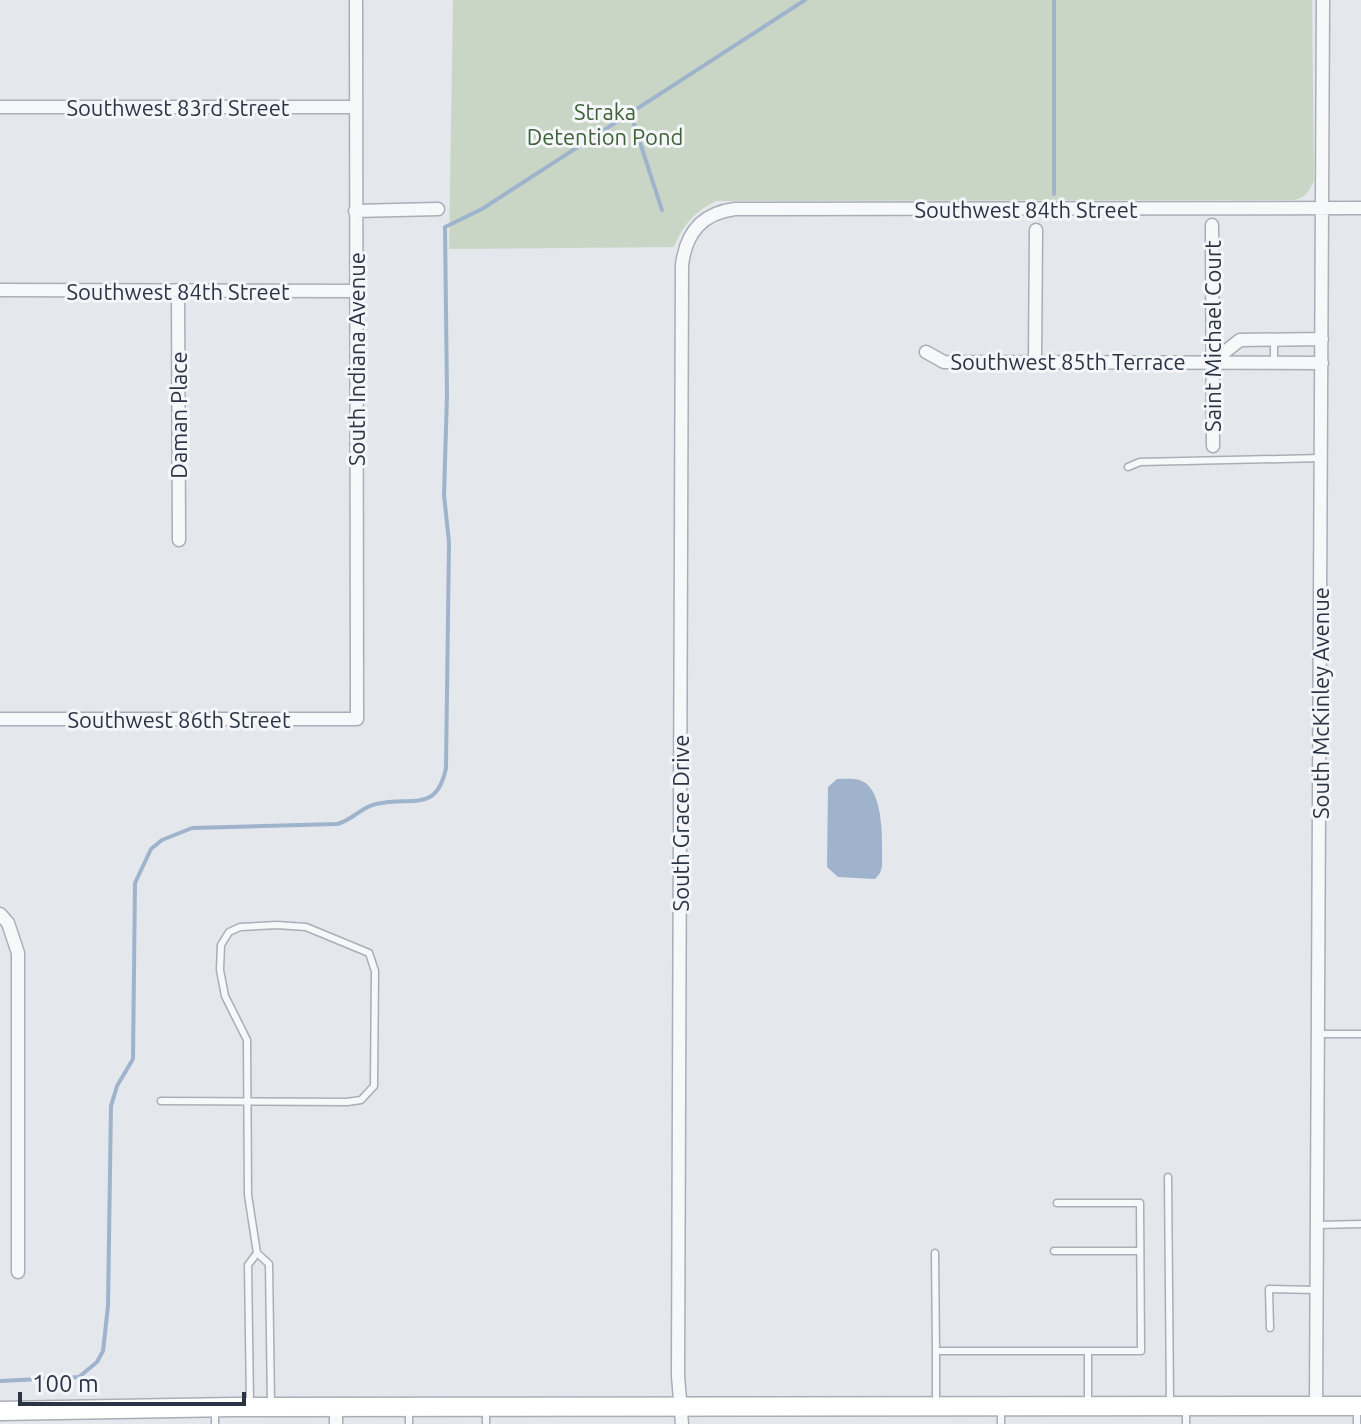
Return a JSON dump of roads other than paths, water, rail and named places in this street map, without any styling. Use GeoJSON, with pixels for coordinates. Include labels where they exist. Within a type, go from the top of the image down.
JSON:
{"type":"FeatureCollection","features":[{"type":"Feature","properties":{"kind":"main road"},"geometry":{"type":"LineString","coordinates":[[6,1415],[215,1416],[250,1407],[336,1415],[682,1415],[936,1406],[1001,1415],[1088,1406],[1181,1412],[1316,1406],[1359,1412]]}},
{"type":"Feature","properties":{"kind":"street","name":"South Indiana Avenue"},"geometry":{"type":"LineString","coordinates":[[356,0],[357,719]]}},
{"type":"Feature","properties":{"kind":"street","name":"South McKinley Avenue"},"geometry":{"type":"LineString","coordinates":[[1316,1406],[1323,0]]}},
{"type":"Feature","properties":{"kind":"street","name":"Southwest 83rd Street"},"geometry":{"type":"LineString","coordinates":[[0,107],[355,107]]}},
{"type":"Feature","properties":{"kind":"street","name":"Southwest 84th Street"},"geometry":{"type":"LineString","coordinates":[[696,226],[712,213],[735,209],[1361,208]]}},
{"type":"Feature","properties":{"kind":"street"},"geometry":{"type":"LineString","coordinates":[[355,211],[438,209]]}},
{"type":"Feature","properties":{"kind":"street","name":"Saint Michael Court"},"geometry":{"type":"LineString","coordinates":[[1212,225],[1213,446]]}},
{"type":"Feature","properties":{"kind":"street","name":"South Grace Drive"},"geometry":{"type":"LineString","coordinates":[[682,1415],[678,1329],[682,265],[685,246],[696,226]]}},
{"type":"Feature","properties":{"kind":"street"},"geometry":{"type":"LineString","coordinates":[[1035,362],[1036,230]]}},
{"type":"Feature","properties":{"kind":"street","name":"Southwest 84th Street"},"geometry":{"type":"LineString","coordinates":[[0,290],[355,291]]}},
{"type":"Feature","properties":{"kind":"street","name":"Daman Place"},"geometry":{"type":"LineString","coordinates":[[178,290],[179,540]]}},
{"type":"Feature","properties":{"kind":"street","name":"Southwest 85th Terrace"},"geometry":{"type":"LineString","coordinates":[[1212,362],[1240,340],[1322,339]]}},
{"type":"Feature","properties":{"kind":"street","name":"Southwest 85th Terrace"},"geometry":{"type":"LineString","coordinates":[[926,352],[944,362],[1322,363]]}},
{"type":"Feature","properties":{"kind":"street","name":"Southwest 86th Street"},"geometry":{"type":"LineString","coordinates":[[0,719],[357,719]]}},
{"type":"Feature","properties":{"kind":"street"},"geometry":{"type":"LineString","coordinates":[[0,914],[8,923],[18,953],[18,1272]]}},
{"type":"Feature","properties":{"kind":"lane"},"geometry":{"type":"LineString","coordinates":[[1274,340],[1274,364]]}},
{"type":"Feature","properties":{"kind":"lane"},"geometry":{"type":"LineString","coordinates":[[1128,467],[1140,462],[1322,458]]}},
{"type":"Feature","properties":{"kind":"lane"},"geometry":{"type":"LineString","coordinates":[[161,1101],[247,1101],[347,1102],[361,1100],[374,1086],[375,971],[369,953],[306,927],[240,927],[229,932],[221,945],[220,970],[225,996],[247,1040],[247,1101],[248,1195],[257,1253],[269,1264],[272,1407]]}},
{"type":"Feature","properties":{"kind":"lane"},"geometry":{"type":"LineString","coordinates":[[1318,1034],[1361,1034]]}},
{"type":"Feature","properties":{"kind":"lane"},"geometry":{"type":"LineString","coordinates":[[1168,1177],[1181,1412]]}},
{"type":"Feature","properties":{"kind":"lane"},"geometry":{"type":"LineString","coordinates":[[936,1351],[1141,1351],[1140,1203],[1057,1203]]}},
{"type":"Feature","properties":{"kind":"lane"},"geometry":{"type":"LineString","coordinates":[[1317,1225],[1361,1224]]}},
{"type":"Feature","properties":{"kind":"lane"},"geometry":{"type":"LineString","coordinates":[[1054,1251],[1140,1251]]}},
{"type":"Feature","properties":{"kind":"lane"},"geometry":{"type":"LineString","coordinates":[[250,1407],[248,1265],[257,1253]]}},
{"type":"Feature","properties":{"kind":"lane"},"geometry":{"type":"LineString","coordinates":[[935,1253],[936,1406]]}},
{"type":"Feature","properties":{"kind":"lane"},"geometry":{"type":"LineString","coordinates":[[1270,1328],[1269,1289],[1316,1290]]}},
{"type":"Feature","properties":{"kind":"lane"},"geometry":{"type":"LineString","coordinates":[[1088,1351],[1088,1406]]}},
{"type":"Feature","properties":{"kind":"water"},"geometry":{"type":"Polygon","coordinates":[[[837,779],[862,781],[875,796],[881,819],[882,866],[875,879],[838,877],[827,867],[828,787],[837,779]]]}},
{"type":"Feature","properties":{"kind":"waterway"},"geometry":{"type":"LineString","coordinates":[[0,1381],[79,1377],[97,1362],[103,1351],[108,1306],[111,1106],[117,1086],[133,1059],[135,883],[151,849],[162,840],[192,828],[337,824],[376,804],[429,798],[442,783],[446,768],[449,542],[444,495],[447,395],[445,227],[482,209],[805,0]]}},
{"type":"Feature","properties":{"kind":"waterway"},"geometry":{"type":"LineString","coordinates":[[1054,0],[1054,194]]}},
{"type":"Feature","properties":{"kind":"waterway"},"geometry":{"type":"LineString","coordinates":[[631,115],[662,210]]}},
{"type":"Feature","properties":{"kind":"park label","name":"Straka Detention Pond"},"geometry":{"type":"Point","coordinates":[605,124]}}]}
